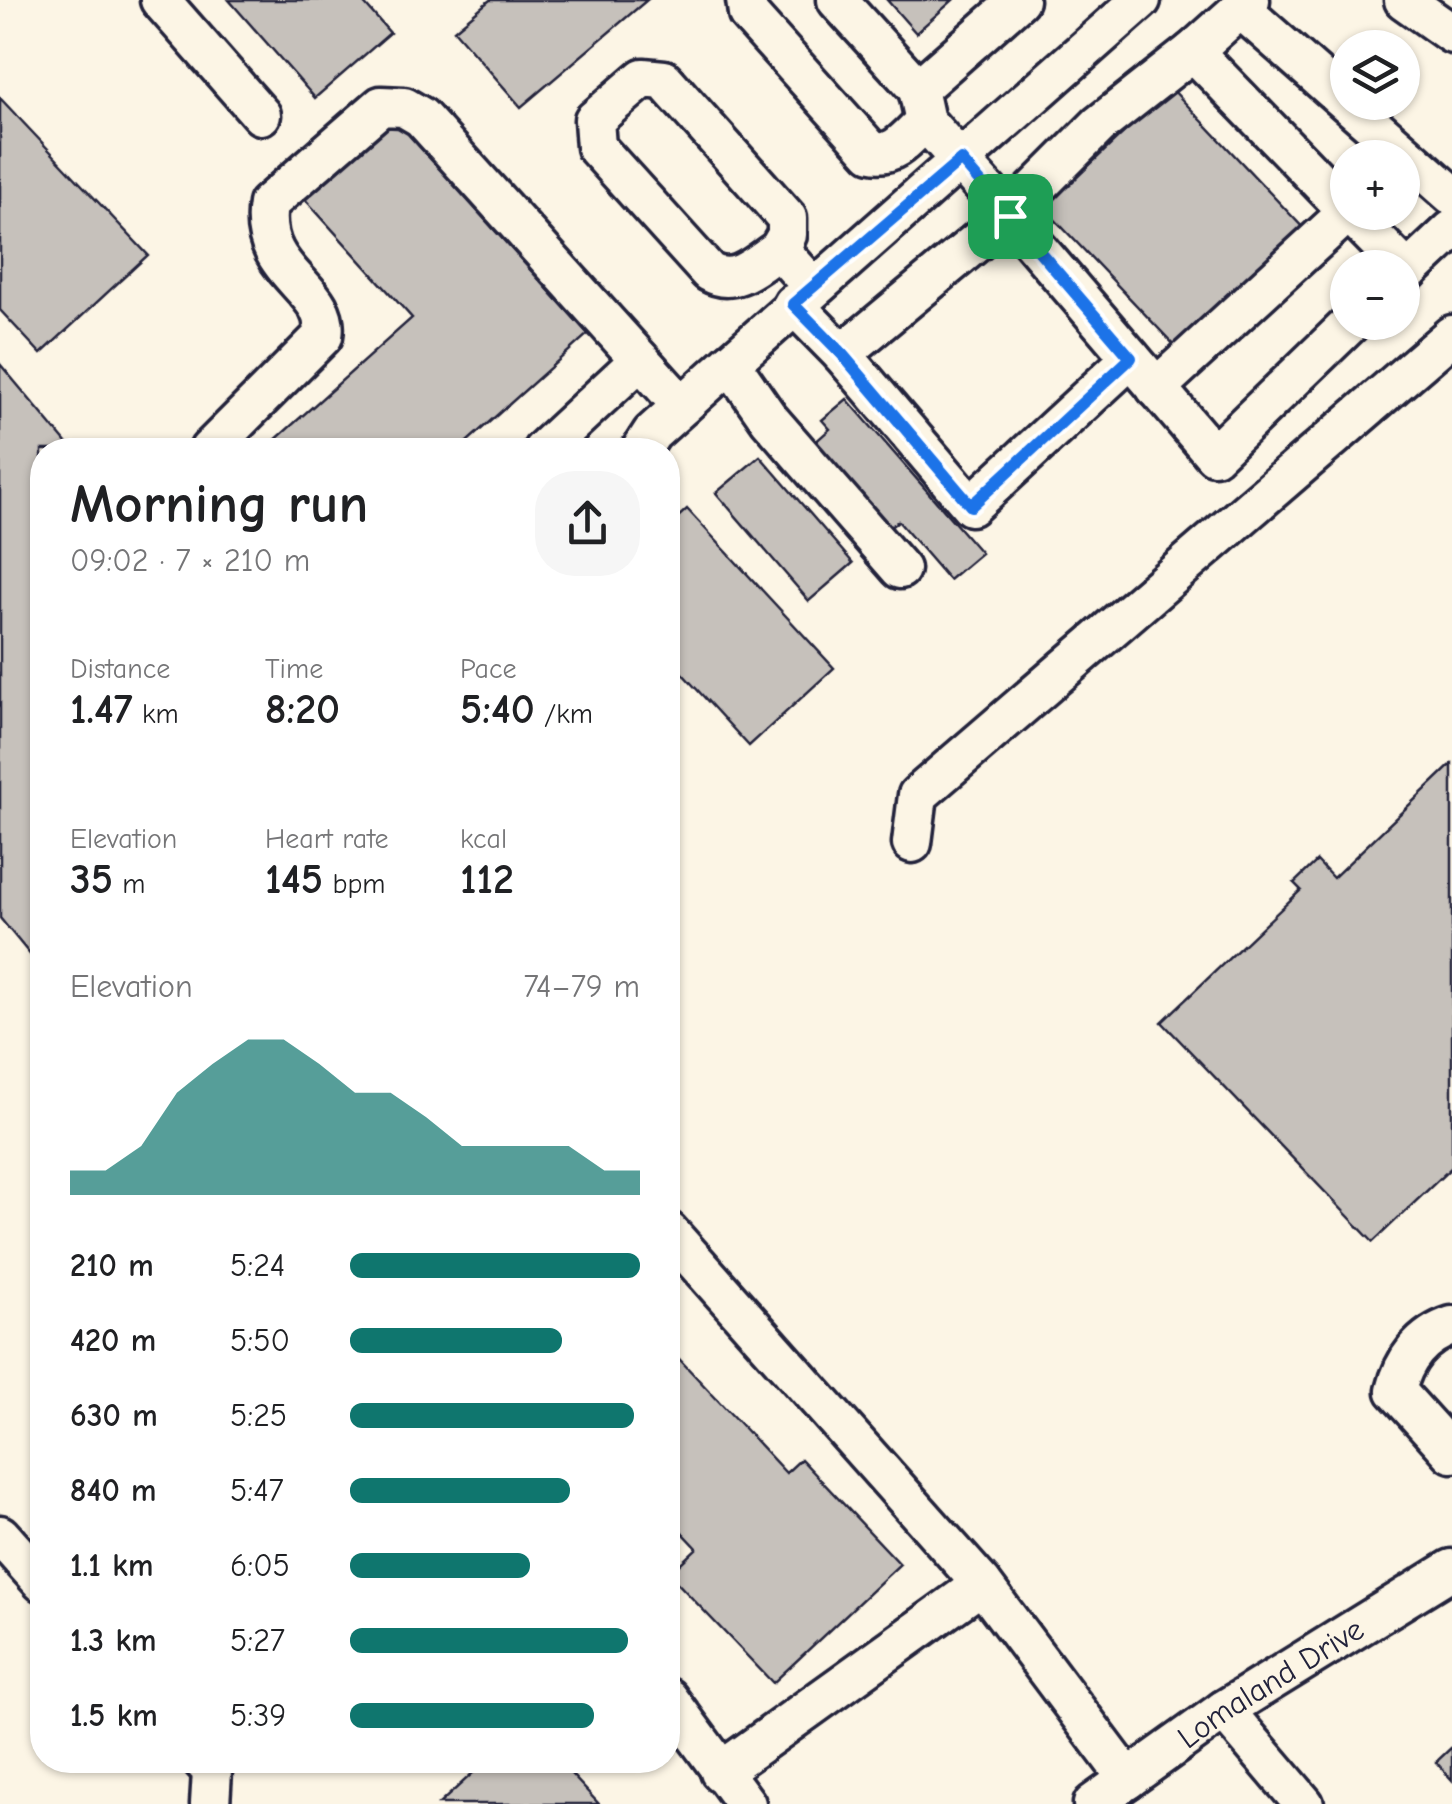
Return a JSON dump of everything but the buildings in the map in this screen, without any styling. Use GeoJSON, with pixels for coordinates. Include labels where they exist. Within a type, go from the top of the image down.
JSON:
{"type":"FeatureCollection","features":[{"type":"Feature","properties":{"kind":"street"},"geometry":{"type":"LineString","coordinates":[[160,0],[262,115]]}},
{"type":"Feature","properties":{"kind":"street"},"geometry":{"type":"LineString","coordinates":[[746,0],[748,14],[872,152],[884,155],[894,150],[921,105],[1019,0]]}},
{"type":"Feature","properties":{"kind":"street"},"geometry":{"type":"LineString","coordinates":[[837,0],[961,160],[1214,455],[1333,340]]}},
{"type":"Feature","properties":{"kind":"street"},"geometry":{"type":"LineString","coordinates":[[648,438],[803,296],[1141,0]]}},
{"type":"Feature","properties":{"kind":"street"},"geometry":{"type":"LineString","coordinates":[[842,354],[1010,216],[1099,125],[1246,5],[1452,195]]}},
{"type":"Feature","properties":{"kind":"street"},"geometry":{"type":"LineString","coordinates":[[1194,51],[1330,193]]}},
{"type":"Feature","properties":{"kind":"street"},"geometry":{"type":"LineString","coordinates":[[643,78],[664,80],[787,218],[787,234],[779,249],[734,278],[721,279],[708,272],[596,147],[594,120],[643,78]]}},
{"type":"Feature","properties":{"kind":"street"},"geometry":{"type":"LineString","coordinates":[[220,438],[323,336],[322,312],[271,249],[264,228],[268,204],[381,106],[404,107],[420,116],[682,406]]}},
{"type":"Feature","properties":{"kind":"street"},"geometry":{"type":"LineString","coordinates":[[1156,388],[1330,228]]}},
{"type":"Feature","properties":{"kind":"street"},"geometry":{"type":"LineString","coordinates":[[1364,230],[1382,250]]}},
{"type":"Feature","properties":{"kind":"street"},"geometry":{"type":"LineString","coordinates":[[1420,261],[1452,230]]}},
{"type":"Feature","properties":{"kind":"street"},"geometry":{"type":"LineString","coordinates":[[779,249],[803,296],[842,354],[971,506],[1131,358]]}},
{"type":"Feature","properties":{"kind":"street"},"geometry":{"type":"LineString","coordinates":[[912,843],[918,795],[1452,335]]}},
{"type":"Feature","properties":{"kind":"street"},"geometry":{"type":"LineString","coordinates":[[556,438],[640,360]]}},
{"type":"Feature","properties":{"kind":"street"},"geometry":{"type":"LineString","coordinates":[[730,363],[769,419],[900,569]]}},
{"type":"Feature","properties":{"kind":"street"},"geometry":{"type":"LineString","coordinates":[[680,1244],[982,1584],[1128,1779]]}},
{"type":"Feature","properties":{"kind":"street"},"geometry":{"type":"LineString","coordinates":[[1452,1326],[1441,1329],[1403,1362],[1396,1390],[1452,1453]]}},
{"type":"Feature","properties":{"kind":"street"},"geometry":{"type":"LineString","coordinates":[[0,1535],[30,1569]]}},
{"type":"Feature","properties":{"kind":"street","name":"Lomaland Drive"},"geometry":{"type":"LineString","coordinates":[[1092,1804],[1224,1710],[1452,1569]]}},
{"type":"Feature","properties":{"kind":"street"},"geometry":{"type":"LineString","coordinates":[[720,1772],[982,1584]]}},
{"type":"Feature","properties":{"kind":"street"},"geometry":{"type":"LineString","coordinates":[[1224,1710],[1304,1804]]}},
{"type":"Feature","properties":{"kind":"street"},"geometry":{"type":"LineString","coordinates":[[680,1715],[746,1804]]}},
{"type":"Feature","properties":{"kind":"route"},"geometry":{"type":"LineString","coordinates":[[961,160],[1010,216],[1131,358],[971,506],[842,354],[793,304],[961,160]]}}]}
